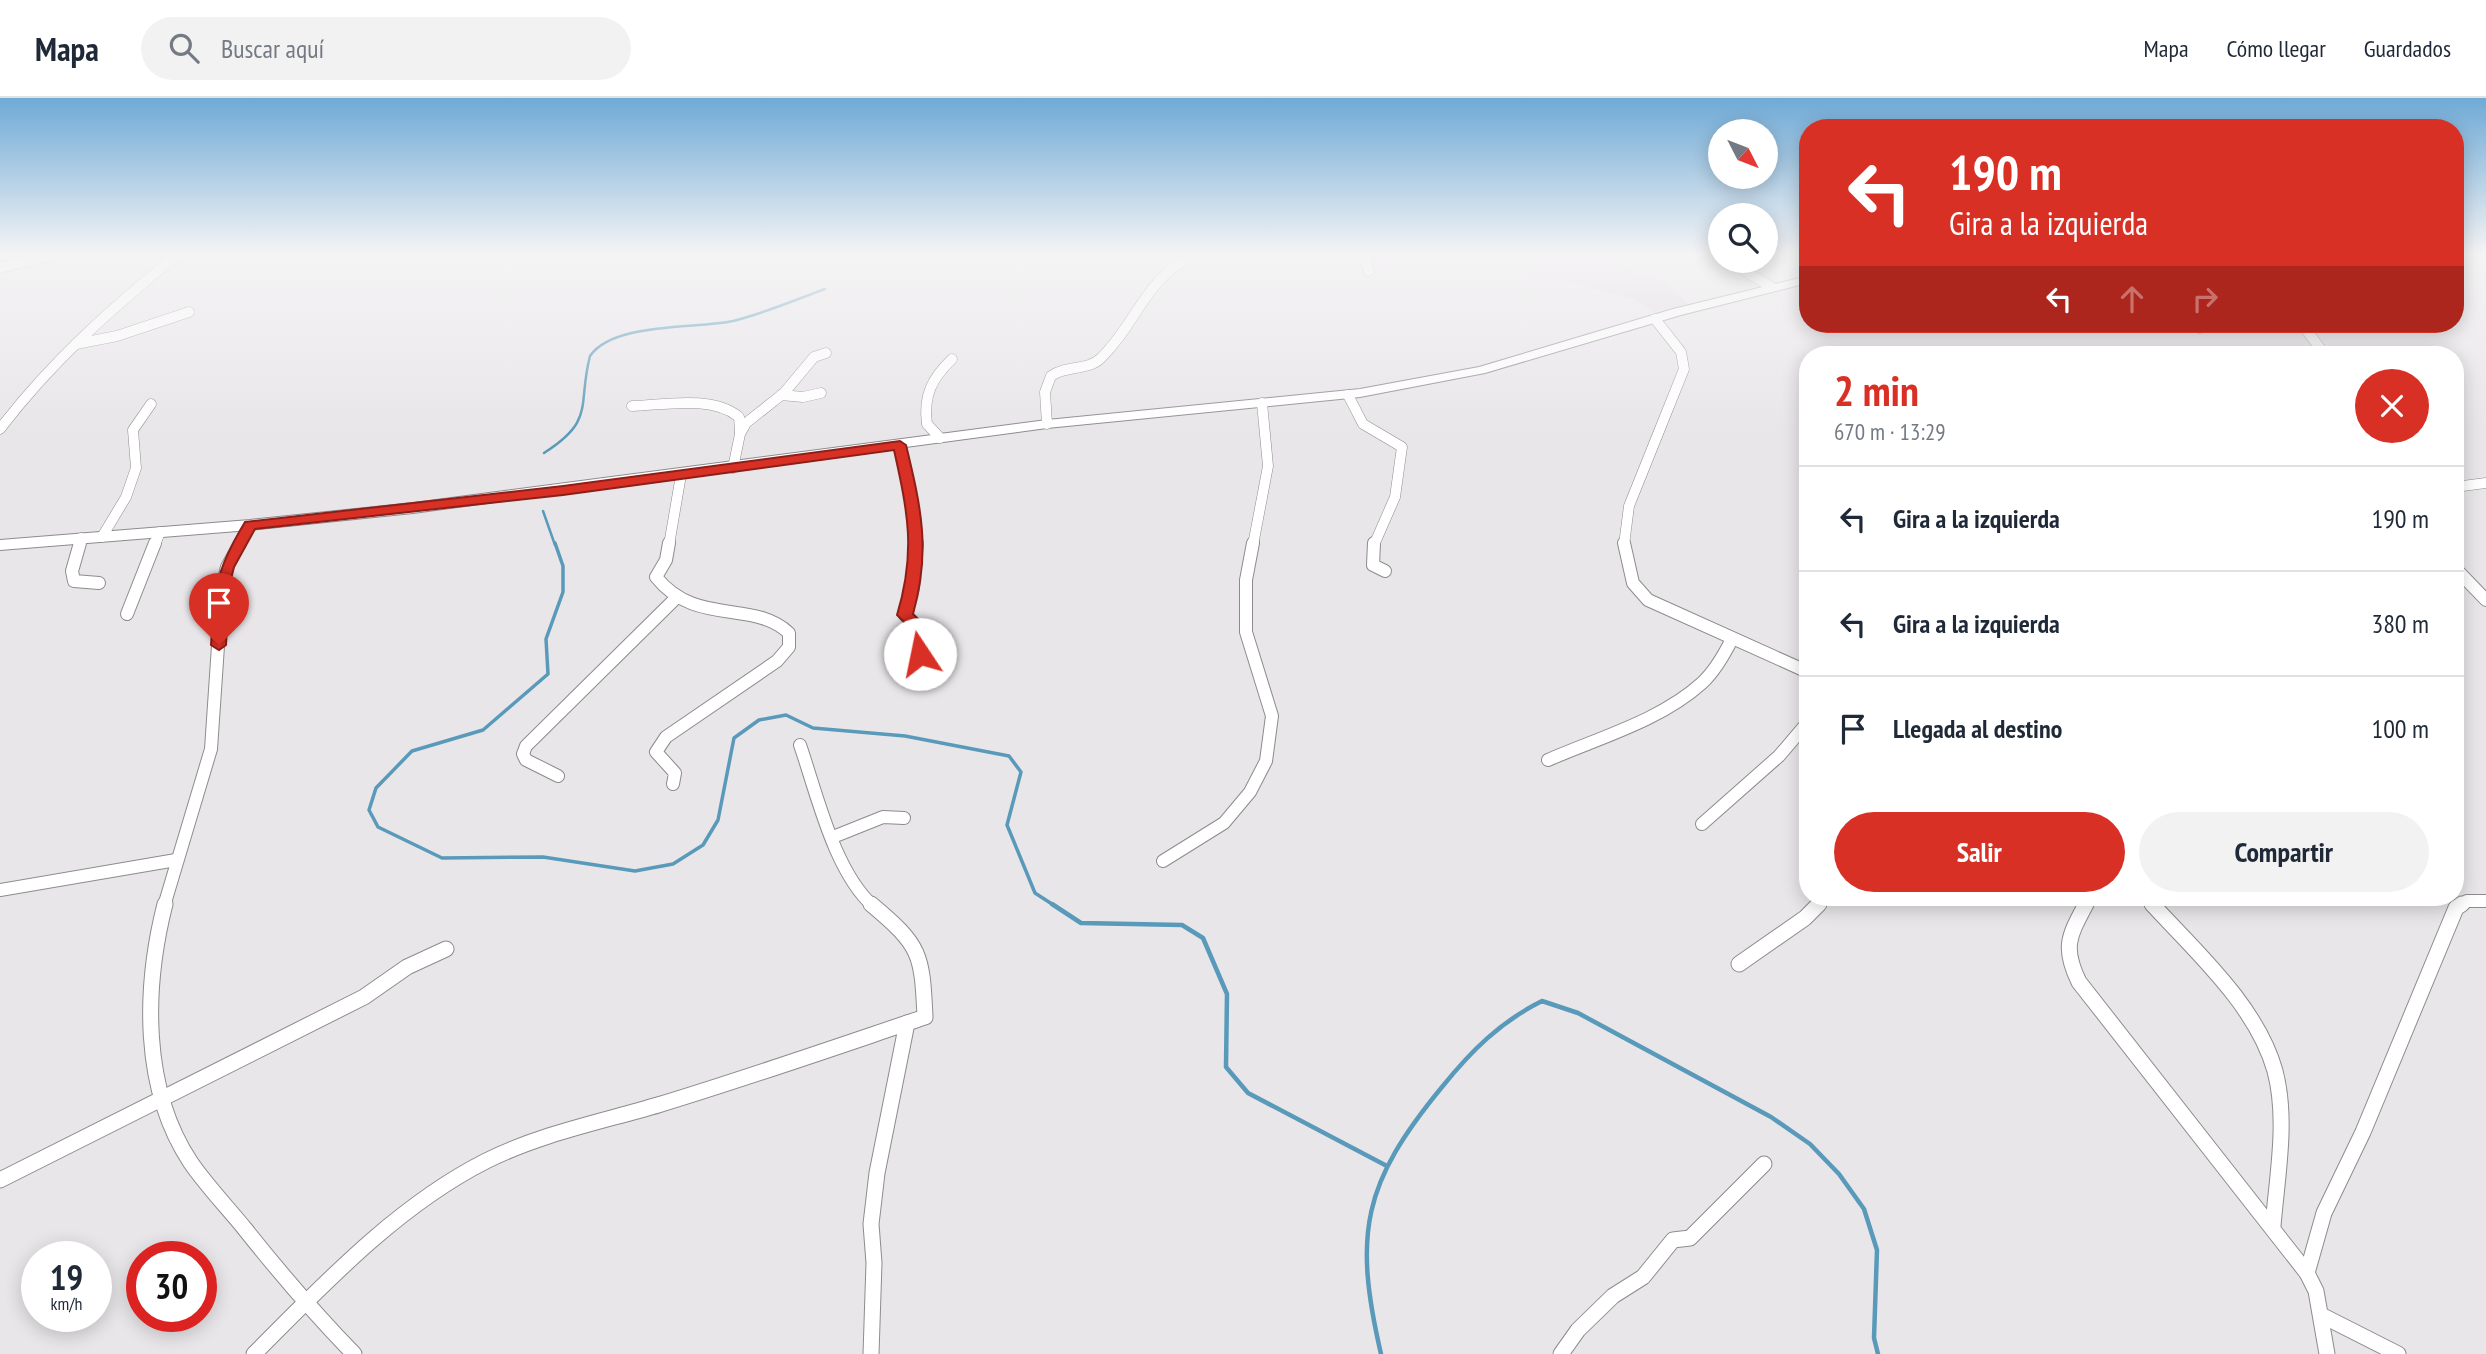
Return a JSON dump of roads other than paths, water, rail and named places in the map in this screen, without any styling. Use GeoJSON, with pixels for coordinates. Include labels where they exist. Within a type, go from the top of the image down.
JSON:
{"type":"FeatureCollection","features":[{"type":"Feature","properties":{"kind":"main road"},"geometry":{"type":"LineString","coordinates":[[0,545],[250,525],[681,475],[1047,424],[1348,395],[1481,370],[1675,314]]}},
{"type":"Feature","properties":{"kind":"street"},"geometry":{"type":"LineString","coordinates":[[0,429],[4,419],[33,386],[106,314]]}},
{"type":"Feature","properties":{"kind":"street"},"geometry":{"type":"LineString","coordinates":[[76,344],[129,333],[184,314]]}},
{"type":"Feature","properties":{"kind":"street"},"geometry":{"type":"LineString","coordinates":[[1047,424],[1045,392],[1051,376],[1101,358],[1130,314]]}},
{"type":"Feature","properties":{"kind":"street"},"geometry":{"type":"LineString","coordinates":[[1655,319],[1674,341],[1684,359],[1683,374],[1658,425],[1647,465],[1627,511],[1626,561],[1639,594],[1799,668]]}},
{"type":"Feature","properties":{"kind":"street"},"geometry":{"type":"LineString","coordinates":[[740,434],[746,423],[781,395],[809,361],[826,353]]}},
{"type":"Feature","properties":{"kind":"street"},"geometry":{"type":"LineString","coordinates":[[940,438],[927,424],[926,396],[931,380],[952,359]]}},
{"type":"Feature","properties":{"kind":"street"},"geometry":{"type":"LineString","coordinates":[[781,395],[803,397],[821,393]]}},
{"type":"Feature","properties":{"kind":"street"},"geometry":{"type":"LineString","coordinates":[[1348,395],[1363,424],[1402,447],[1393,503],[1377,530],[1372,553],[1373,565],[1385,571]]}},
{"type":"Feature","properties":{"kind":"street"},"geometry":{"type":"LineString","coordinates":[[1163,861],[1224,823],[1250,792],[1266,761],[1272,716],[1262,676],[1249,648],[1246,619],[1246,580],[1268,466],[1262,403]]}},
{"type":"Feature","properties":{"kind":"street"},"geometry":{"type":"LineString","coordinates":[[102,537],[127,497],[137,463],[133,430],[150,404]]}},
{"type":"Feature","properties":{"kind":"street"},"geometry":{"type":"LineString","coordinates":[[632,406],[703,405],[729,409],[739,417],[740,434],[733,468]]}},
{"type":"Feature","properties":{"kind":"street"},"geometry":{"type":"LineString","coordinates":[[900,445],[913,503],[918,548],[913,566],[913,588],[905,615],[922,631],[920,654]]}},
{"type":"Feature","properties":{"kind":"street"},"geometry":{"type":"LineString","coordinates":[[673,784],[675,774],[656,752],[658,743],[673,727],[775,664],[789,648],[791,638],[783,626],[772,621],[710,611],[676,598],[666,591],[656,577],[666,560],[681,475]]}},
{"type":"Feature","properties":{"kind":"street"},"geometry":{"type":"LineString","coordinates":[[2464,486],[2486,483]]}},
{"type":"Feature","properties":{"kind":"street"},"geometry":{"type":"LineString","coordinates":[[250,525],[227,567],[222,587],[211,749],[176,860],[157,935],[149,1012],[156,1072],[174,1129],[191,1162],[304,1303],[354,1354]]}},
{"type":"Feature","properties":{"kind":"street"},"geometry":{"type":"LineString","coordinates":[[127,614],[160,532]]}},
{"type":"Feature","properties":{"kind":"street"},"geometry":{"type":"LineString","coordinates":[[81,538],[72,571],[74,581],[81,584],[99,583]]}},
{"type":"Feature","properties":{"kind":"street"},"geometry":{"type":"LineString","coordinates":[[2464,577],[2486,600]]}},
{"type":"Feature","properties":{"kind":"street"},"geometry":{"type":"LineString","coordinates":[[2472,585],[2486,591]]}},
{"type":"Feature","properties":{"kind":"street"},"geometry":{"type":"LineString","coordinates":[[558,776],[526,760],[523,754],[526,746],[676,598]]}},
{"type":"Feature","properties":{"kind":"street"},"geometry":{"type":"LineString","coordinates":[[1548,760],[1671,705],[1700,685],[1720,662],[1732,639]]}},
{"type":"Feature","properties":{"kind":"street"},"geometry":{"type":"LineString","coordinates":[[1702,824],[1779,756],[1799,733]]}},
{"type":"Feature","properties":{"kind":"street"},"geometry":{"type":"LineString","coordinates":[[254,1354],[304,1303],[405,1217],[487,1161],[582,1126],[738,1080],[925,1017],[924,987],[912,939],[863,895],[833,837],[800,746]]}},
{"type":"Feature","properties":{"kind":"street"},"geometry":{"type":"LineString","coordinates":[[833,837],[883,817],[904,818]]}},
{"type":"Feature","properties":{"kind":"street"},"geometry":{"type":"LineString","coordinates":[[0,890],[176,860]]}},
{"type":"Feature","properties":{"kind":"street"},"geometry":{"type":"LineString","coordinates":[[2464,902],[2486,901]]}},
{"type":"Feature","properties":{"kind":"street"},"geometry":{"type":"LineString","coordinates":[[1739,964],[1805,918],[1817,906]]}},
{"type":"Feature","properties":{"kind":"street"},"geometry":{"type":"LineString","coordinates":[[2085,906],[2066,945],[2068,962],[2079,982],[2273,1226],[2306,1273],[2316,1291],[2327,1354]]}},
{"type":"Feature","properties":{"kind":"street"},"geometry":{"type":"LineString","coordinates":[[2154,906],[2207,963],[2264,1042],[2274,1070],[2281,1123],[2273,1226]]}},
{"type":"Feature","properties":{"kind":"street"},"geometry":{"type":"LineString","coordinates":[[2306,1273],[2324,1213],[2363,1132],[2458,906]]}},
{"type":"Feature","properties":{"kind":"street"},"geometry":{"type":"LineString","coordinates":[[0,1180],[112,1121],[364,996],[407,967],[446,949]]}},
{"type":"Feature","properties":{"kind":"street"},"geometry":{"type":"LineString","coordinates":[[871,1354],[874,1263],[871,1224],[877,1173],[907,1023]]}},
{"type":"Feature","properties":{"kind":"street"},"geometry":{"type":"LineString","coordinates":[[1561,1354],[1578,1330],[1612,1296],[1643,1278],[1673,1240],[1690,1238],[1764,1164]]}},
{"type":"Feature","properties":{"kind":"street"},"geometry":{"type":"LineString","coordinates":[[2321,1315],[2398,1354]]}},
{"type":"Feature","properties":{"kind":"waterway"},"geometry":{"type":"LineString","coordinates":[[544,453],[571,431],[578,421],[582,411],[590,356],[601,345],[636,332],[733,321],[757,314]]}},
{"type":"Feature","properties":{"kind":"waterway"},"geometry":{"type":"LineString","coordinates":[[543,511],[555,545]]}},
{"type":"Feature","properties":{"kind":"waterway"},"geometry":{"type":"LineString","coordinates":[[555,543],[563,566],[563,592],[546,639],[548,674],[483,730],[412,751],[376,788],[369,810],[378,827],[442,858],[543,857],[635,871],[673,864],[703,845],[718,820],[734,738],[759,720],[786,715],[813,728],[905,736],[1009,756],[1021,772],[1007,825],[1035,893],[1055,906]]}},
{"type":"Feature","properties":{"kind":"waterway"},"geometry":{"type":"LineString","coordinates":[[1052,904],[1081,923],[1182,925],[1203,938],[1227,994],[1226,1067],[1248,1093],[1385,1165]]}},
{"type":"Feature","properties":{"kind":"waterway"},"geometry":{"type":"LineString","coordinates":[[1381,1354],[1372,1312],[1367,1242],[1371,1211],[1381,1182],[1395,1152],[1416,1121],[1464,1061],[1487,1038],[1542,1001],[1578,1013],[1771,1117],[1810,1144],[1839,1174],[1864,1209],[1877,1250],[1874,1338],[1878,1354]]}}]}
